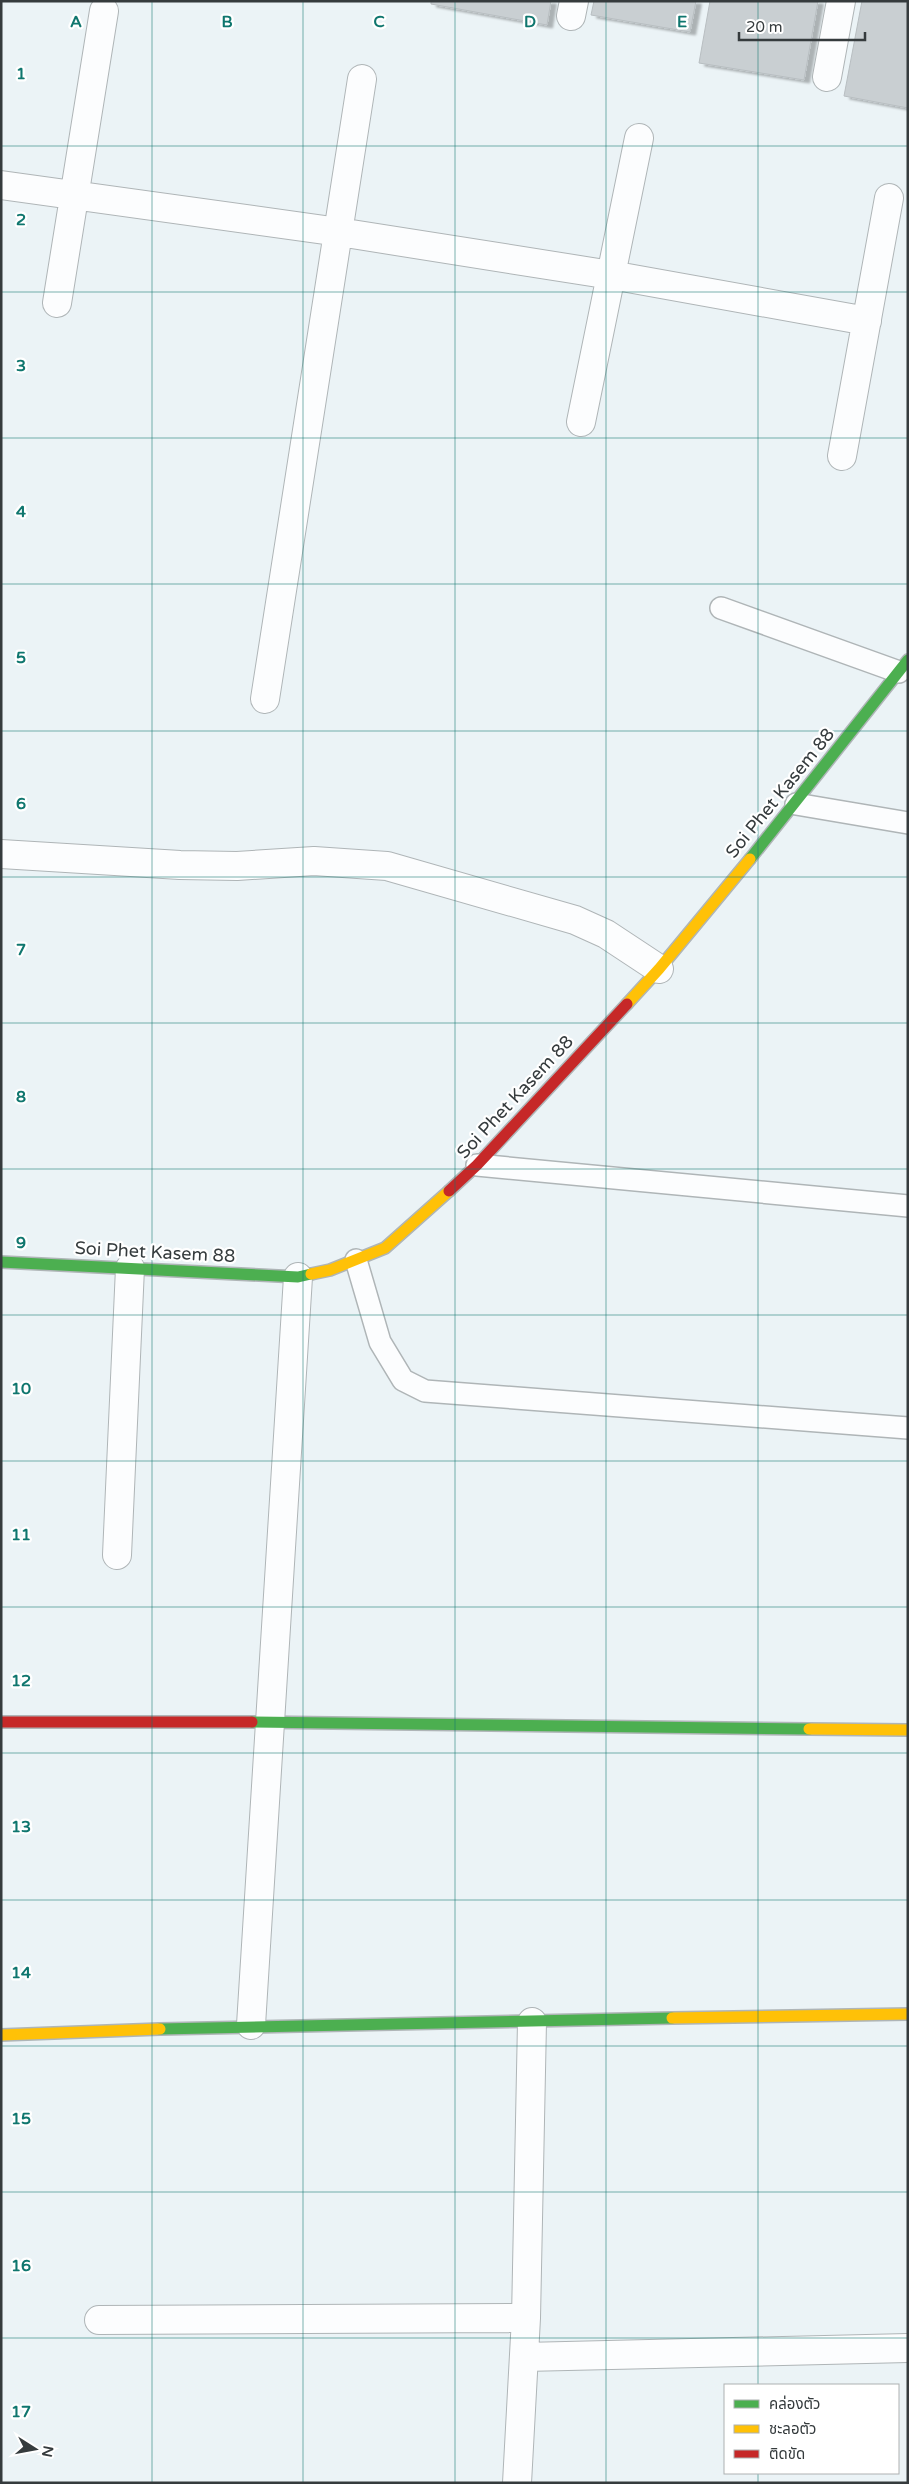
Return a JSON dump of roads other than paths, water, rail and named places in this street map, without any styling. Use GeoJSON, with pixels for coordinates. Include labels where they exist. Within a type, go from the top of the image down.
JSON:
{"type":"FeatureCollection","features":[{"type":"Feature","properties":{"kind":"street"},"geometry":{"type":"LineString","coordinates":[[828,77],[841,1]]}},
{"type":"Feature","properties":{"kind":"street"},"geometry":{"type":"LineString","coordinates":[[57,303],[104,12]]}},
{"type":"Feature","properties":{"kind":"street"},"geometry":{"type":"LineString","coordinates":[[265,699],[362,79]]}},
{"type":"Feature","properties":{"kind":"street"},"geometry":{"type":"LineString","coordinates":[[581,422],[639,138]]}},
{"type":"Feature","properties":{"kind":"street"},"geometry":{"type":"LineString","coordinates":[[1,185],[339,232],[610,275],[868,321]]}},
{"type":"Feature","properties":{"kind":"street"},"geometry":{"type":"LineString","coordinates":[[842,456],[868,321],[888,198]]}},
{"type":"Feature","properties":{"kind":"street","name":"Soi Phet Kasem 88"},"geometry":{"type":"LineString","coordinates":[[1,1262],[298,1277],[330,1270],[385,1248],[478,1165],[659,969],[796,804],[903,666]]}},
{"type":"Feature","properties":{"kind":"street"},"geometry":{"type":"LineString","coordinates":[[1,854],[180,865],[237,866],[314,861],[387,866],[575,920],[606,934],[659,969]]}},
{"type":"Feature","properties":{"kind":"street"},"geometry":{"type":"LineString","coordinates":[[117,1555],[130,1268]]}},
{"type":"Feature","properties":{"kind":"street"},"geometry":{"type":"LineString","coordinates":[[251,2025],[268,1722],[298,1277]]}},
{"type":"Feature","properties":{"kind":"street"},"geometry":{"type":"LineString","coordinates":[[1,1722],[268,1722],[908,1730]]}},
{"type":"Feature","properties":{"kind":"street"},"geometry":{"type":"LineString","coordinates":[[1,2035],[251,2025],[532,2022],[908,2014]]}},
{"type":"Feature","properties":{"kind":"street"},"geometry":{"type":"LineString","coordinates":[[517,2483],[526,2318],[532,2022]]}},
{"type":"Feature","properties":{"kind":"street"},"geometry":{"type":"LineString","coordinates":[[99,2320],[526,2318]]}},
{"type":"Feature","properties":{"kind":"street"},"geometry":{"type":"LineString","coordinates":[[524,2357],[908,2348]]}},
{"type":"Feature","properties":{"kind":"lane"},"geometry":{"type":"LineString","coordinates":[[722,608],[903,666]]}},
{"type":"Feature","properties":{"kind":"lane"},"geometry":{"type":"LineString","coordinates":[[796,804],[908,823]]}},
{"type":"Feature","properties":{"kind":"lane"},"geometry":{"type":"LineString","coordinates":[[478,1165],[908,1206]]}},
{"type":"Feature","properties":{"kind":"lane"},"geometry":{"type":"LineString","coordinates":[[356,1260],[380,1342],[403,1380],[425,1391],[908,1428]]}}]}
